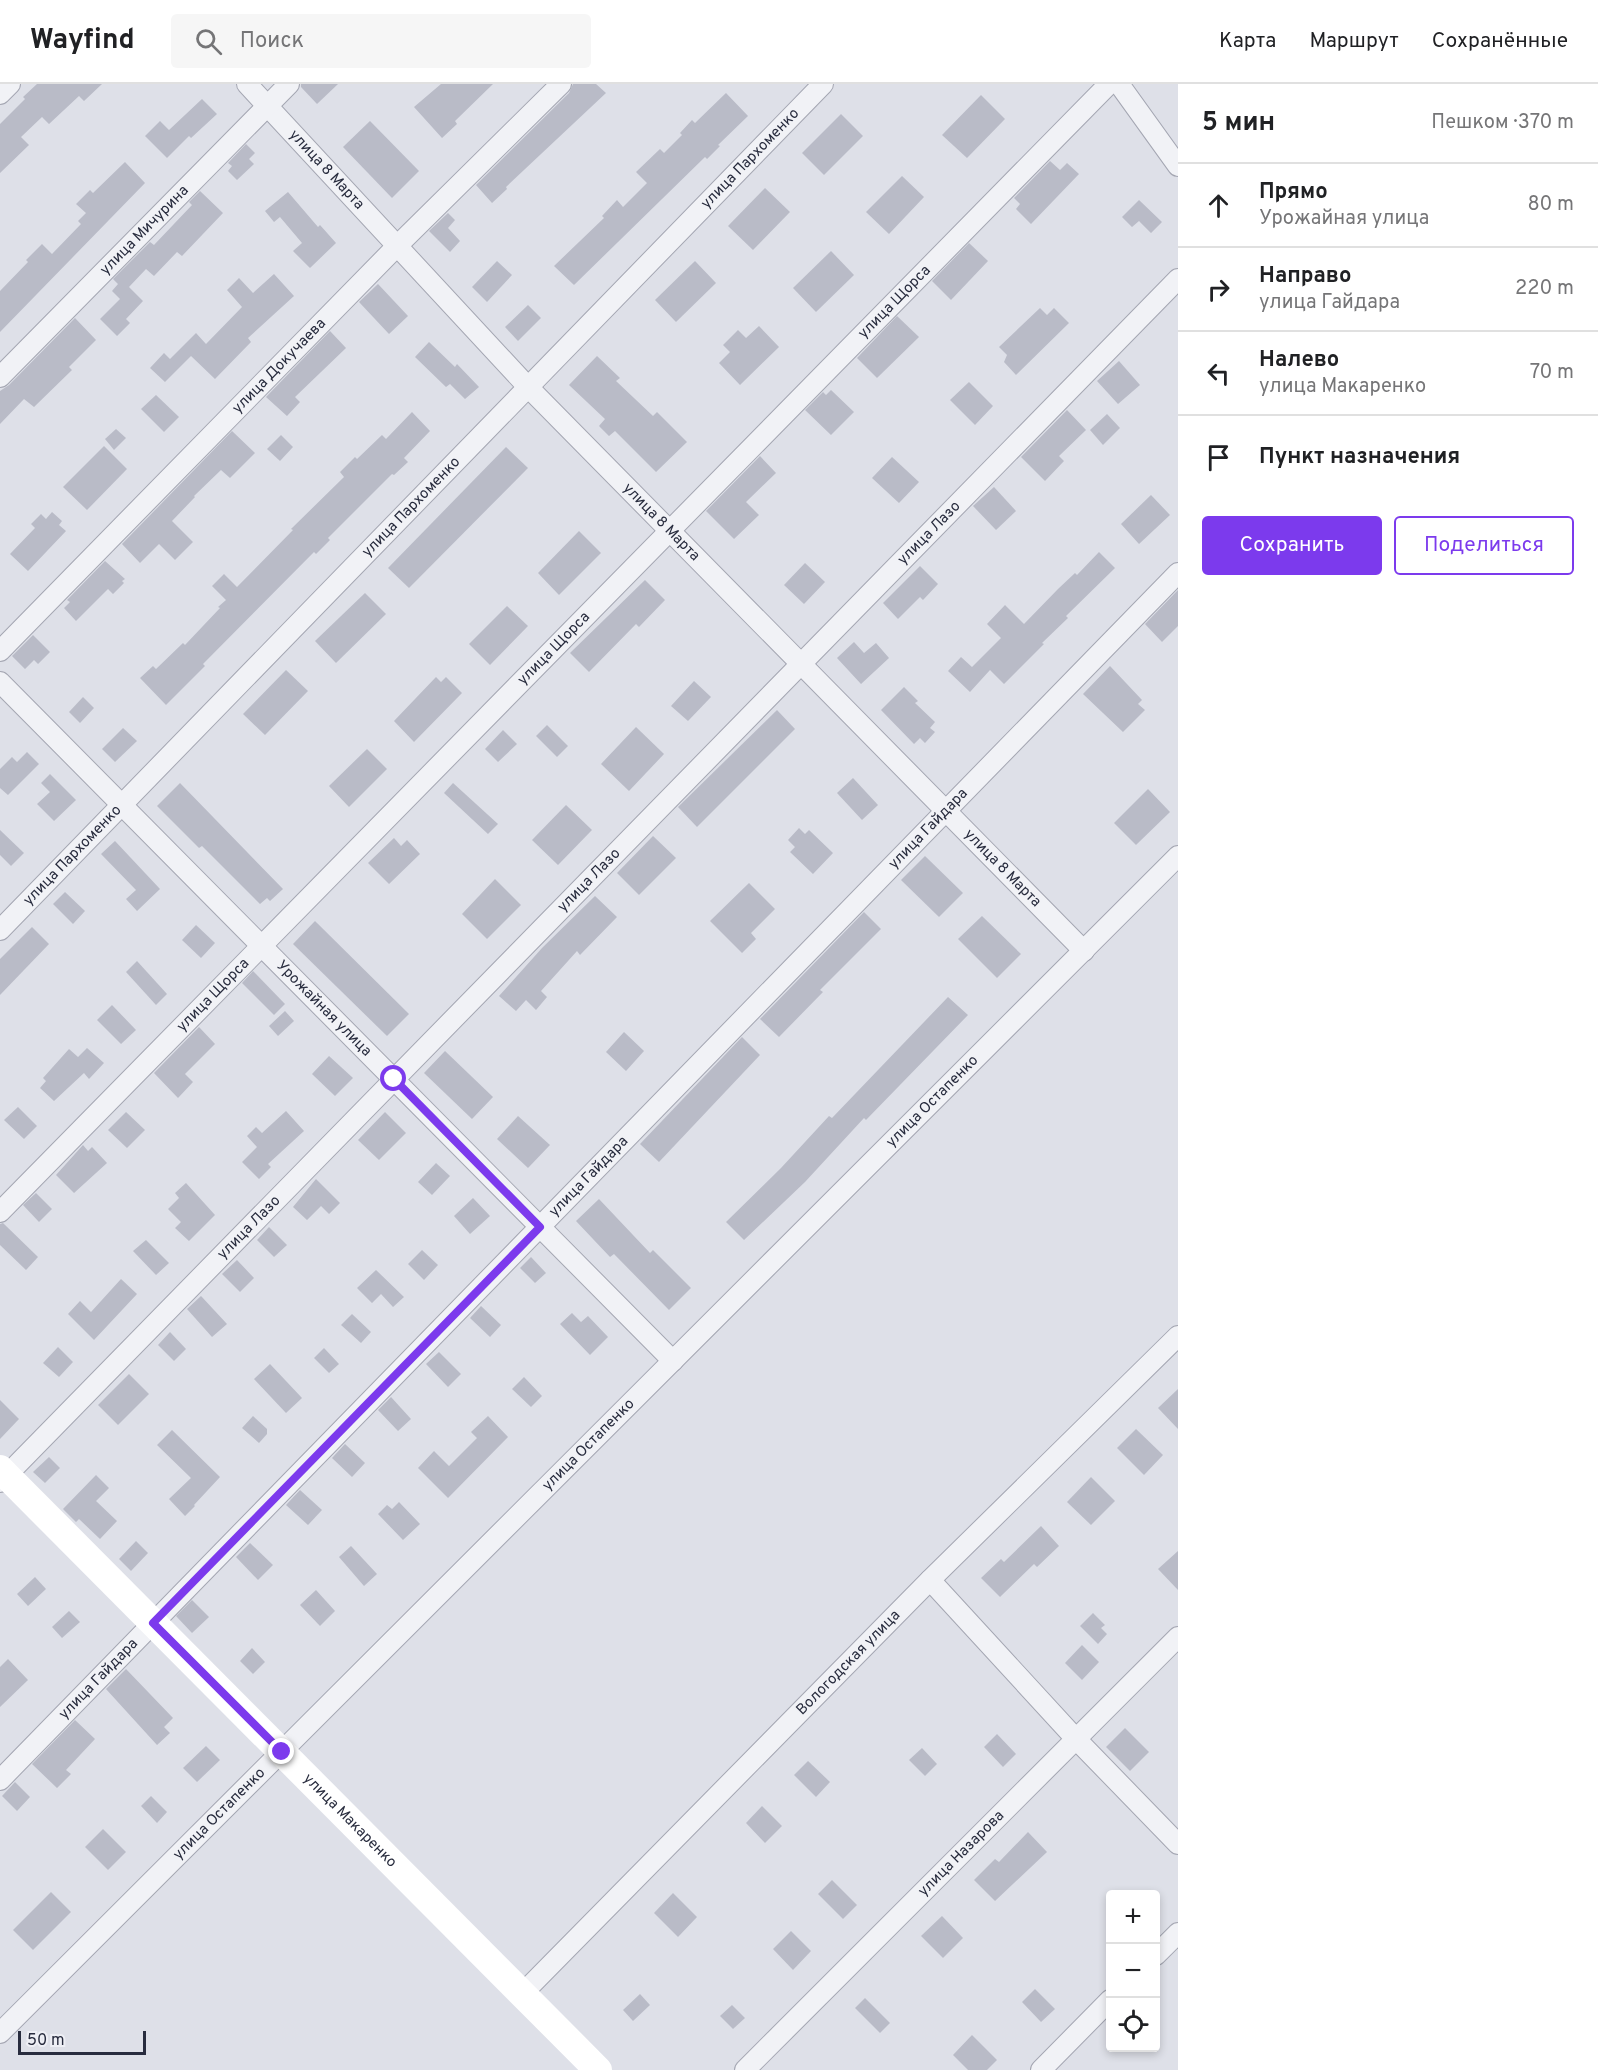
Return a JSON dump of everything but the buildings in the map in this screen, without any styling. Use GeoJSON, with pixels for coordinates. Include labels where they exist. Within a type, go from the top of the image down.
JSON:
{"type":"FeatureCollection","features":[{"type":"Feature","properties":{"kind":"street"},"geometry":{"type":"LineString","coordinates":[[0,94],[10,84]]}},
{"type":"Feature","properties":{"kind":"street","name":"улица 8 Марта"},"geometry":{"type":"LineString","coordinates":[[248,84],[528,387],[1084,951]]}},
{"type":"Feature","properties":{"kind":"street","name":"улица Мичурина"},"geometry":{"type":"LineString","coordinates":[[0,377],[289,84]]}},
{"type":"Feature","properties":{"kind":"street","name":"улица Докучаева"},"geometry":{"type":"LineString","coordinates":[[0,651],[397,246],[561,84]]}},
{"type":"Feature","properties":{"kind":"street","name":"улица Пархоменко"},"geometry":{"type":"LineString","coordinates":[[0,930],[823,84]]}},
{"type":"Feature","properties":{"kind":"street","name":"улица Щорса"},"geometry":{"type":"LineString","coordinates":[[0,1212],[1109,84]]}},
{"type":"Feature","properties":{"kind":"street"},"geometry":{"type":"LineString","coordinates":[[1119,84],[1178,166]]}},
{"type":"Feature","properties":{"kind":"street","name":"улица Лазо"},"geometry":{"type":"LineString","coordinates":[[2,1475],[394,1079],[1178,279]]}},
{"type":"Feature","properties":{"kind":"street","name":"улица Гайдара"},"geometry":{"type":"LineString","coordinates":[[0,1780],[1178,573]]}},
{"type":"Feature","properties":{"kind":"street","name":"Урожайная улица"},"geometry":{"type":"LineString","coordinates":[[0,682],[673,1361]]}},
{"type":"Feature","properties":{"kind":"street","name":"улица Остапенко"},"geometry":{"type":"LineString","coordinates":[[0,2033],[1178,856]]}},
{"type":"Feature","properties":{"kind":"street","name":"Вологодская улица"},"geometry":{"type":"LineString","coordinates":[[522,1994],[930,1580],[1178,1336]]}},
{"type":"Feature","properties":{"kind":"street","name":"улица Макаренко"},"geometry":{"type":"LineString","coordinates":[[2,1475],[153,1623],[598,2070]]}},
{"type":"Feature","properties":{"kind":"street"},"geometry":{"type":"LineString","coordinates":[[930,1580],[1178,1844]]}},
{"type":"Feature","properties":{"kind":"street","name":"улица Назарова"},"geometry":{"type":"LineString","coordinates":[[745,2070],[1178,1637]]}},
{"type":"Feature","properties":{"kind":"street"},"geometry":{"type":"LineString","coordinates":[[1160,1950],[1178,1933]]}},
{"type":"Feature","properties":{"kind":"street"},"geometry":{"type":"LineString","coordinates":[[1041,2070],[1106,2004]]}},
{"type":"Feature","properties":{"kind":"route"},"geometry":{"type":"LineString","coordinates":[[282,1752],[153,1623],[540,1227],[394,1079]]}}]}
